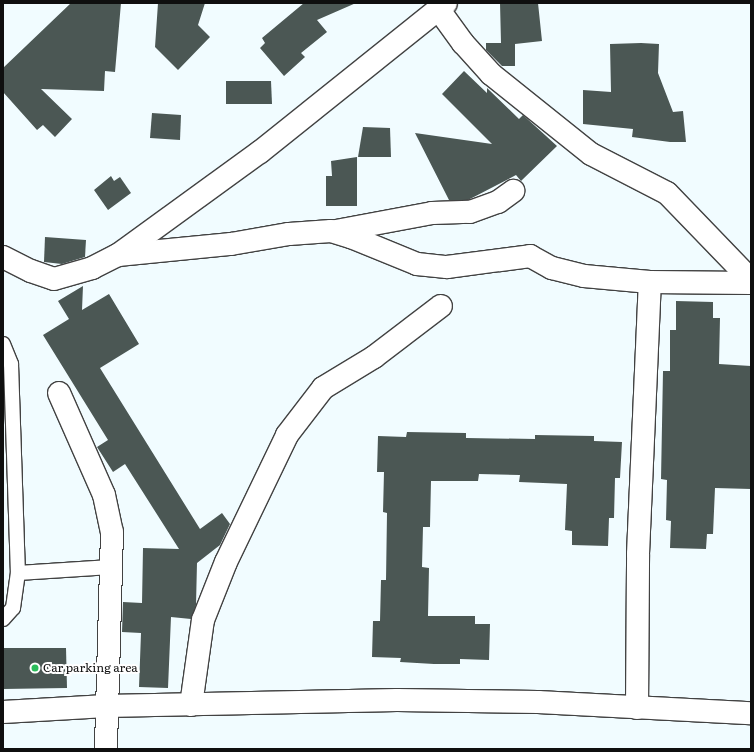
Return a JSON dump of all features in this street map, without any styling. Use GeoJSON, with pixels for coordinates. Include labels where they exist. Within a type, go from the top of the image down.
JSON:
{"type":"FeatureCollection","features":[{"type":"Feature","properties":{"kind":"street"},"geometry":{"type":"LineString","coordinates":[[3,256],[31,271],[54,279],[92,268],[118,255],[260,152],[442,6],[463,43],[490,74],[591,154],[667,193],[751,281]]}},
{"type":"Feature","properties":{"kind":"street"},"geometry":{"type":"LineString","coordinates":[[118,255],[231,244],[289,234],[331,231],[432,213],[470,212],[498,202],[513,191]]}},
{"type":"Feature","properties":{"kind":"street"},"geometry":{"type":"LineString","coordinates":[[331,231],[351,236],[417,264],[447,266],[530,256],[552,268],[584,276],[650,282],[751,281]]}},
{"type":"Feature","properties":{"kind":"street"},"geometry":{"type":"LineString","coordinates":[[637,708],[638,554],[650,282]]}},
{"type":"Feature","properties":{"kind":"street"},"geometry":{"type":"LineString","coordinates":[[191,705],[197,652],[208,605],[287,435],[324,388],[374,357],[441,306]]}},
{"type":"Feature","properties":{"kind":"street"},"geometry":{"type":"LineString","coordinates":[[59,393],[104,495],[112,532],[106,749]]}},
{"type":"Feature","properties":{"kind":"street"},"geometry":{"type":"LineString","coordinates":[[3,712],[106,706],[398,700],[538,702],[751,713]]}},
{"type":"Feature","properties":{"kind":"lane"},"geometry":{"type":"LineString","coordinates":[[3,344],[11,364],[18,573],[13,608],[3,619]]}},
{"type":"Feature","properties":{"kind":"lane"},"geometry":{"type":"LineString","coordinates":[[18,573],[111,567]]}},
{"type":"Feature","properties":{"kind":"building"},"geometry":{"type":"Polygon","coordinates":[[[71,3],[121,3],[115,72],[105,71],[104,91],[41,89],[72,119],[55,137],[43,125],[37,130],[3,92],[3,68],[71,3]]]}},
{"type":"Feature","properties":{"kind":"building"},"geometry":{"type":"Polygon","coordinates":[[[158,3],[205,3],[198,25],[210,37],[178,70],[155,47],[158,3]]]}},
{"type":"Feature","properties":{"kind":"building"},"geometry":{"type":"Polygon","coordinates":[[[304,3],[356,3],[317,20],[327,32],[301,53],[305,57],[284,76],[260,48],[265,43],[262,38],[304,3]]]}},
{"type":"Feature","properties":{"kind":"building"},"geometry":{"type":"Polygon","coordinates":[[[500,3],[538,3],[542,41],[515,44],[515,66],[502,66],[486,50],[486,43],[501,43],[500,3]]]}},
{"type":"Feature","properties":{"kind":"building"},"geometry":{"type":"Polygon","coordinates":[[[610,44],[659,44],[658,73],[673,112],[683,111],[686,142],[670,142],[632,137],[633,129],[583,124],[583,90],[611,92],[610,44]]]}},
{"type":"Feature","properties":{"kind":"building"},"geometry":{"type":"Polygon","coordinates":[[[464,71],[487,93],[487,88],[519,119],[523,115],[557,146],[521,181],[516,175],[468,200],[449,200],[415,133],[492,144],[442,94],[464,71]]]}},
{"type":"Feature","properties":{"kind":"building"},"geometry":{"type":"Polygon","coordinates":[[[226,81],[271,81],[272,104],[226,104],[226,81]]]}},
{"type":"Feature","properties":{"kind":"building"},"geometry":{"type":"Polygon","coordinates":[[[152,113],[181,115],[180,140],[150,138],[152,113]]]}},
{"type":"Feature","properties":{"kind":"building"},"geometry":{"type":"Polygon","coordinates":[[[363,127],[390,128],[391,157],[358,157],[363,127]]]}},
{"type":"Feature","properties":{"kind":"building"},"geometry":{"type":"Polygon","coordinates":[[[357,157],[357,206],[326,206],[326,176],[332,176],[331,161],[357,157]]]}},
{"type":"Feature","properties":{"kind":"building"},"geometry":{"type":"Polygon","coordinates":[[[111,176],[114,181],[120,177],[131,193],[108,210],[94,190],[111,176]]]}},
{"type":"Feature","properties":{"kind":"building"},"geometry":{"type":"Polygon","coordinates":[[[45,237],[86,240],[85,257],[62,264],[44,262],[45,237]]]}},
{"type":"Feature","properties":{"kind":"building"},"geometry":{"type":"Polygon","coordinates":[[[83,286],[82,310],[109,294],[139,344],[100,368],[200,529],[222,513],[230,524],[220,545],[197,563],[196,605],[191,619],[171,617],[168,688],[139,687],[141,633],[122,632],[123,602],[142,603],[143,548],[179,549],[125,464],[113,472],[97,447],[108,440],[43,335],[69,319],[58,301],[83,286]]]}},
{"type":"Feature","properties":{"kind":"building"},"geometry":{"type":"Polygon","coordinates":[[[676,301],[713,302],[713,318],[720,318],[719,364],[751,366],[751,489],[715,488],[713,534],[707,534],[706,549],[670,548],[671,521],[666,520],[667,480],[661,479],[663,371],[670,371],[670,330],[676,330],[676,301]]]}},
{"type":"Feature","properties":{"kind":"building"},"geometry":{"type":"Polygon","coordinates":[[[407,432],[466,433],[466,438],[535,439],[535,435],[594,436],[594,441],[622,442],[620,478],[615,478],[614,518],[609,518],[608,546],[572,545],[572,531],[565,530],[567,484],[519,482],[520,475],[479,474],[478,481],[431,481],[430,527],[423,527],[422,567],[429,568],[428,616],[475,616],[475,624],[490,624],[489,660],[460,659],[460,664],[434,664],[400,662],[401,658],[372,657],[373,621],[380,621],[381,580],[386,580],[387,513],[383,512],[384,472],[377,472],[378,436],[406,437],[407,432]]]}},
{"type":"Feature","properties":{"kind":"building","name":"Car parking area"},"geometry":{"type":"Polygon","coordinates":[[[3,648],[66,648],[67,688],[3,689],[3,648]]]}},
{"type":"Feature","properties":{"kind":"place","name":"Car parking area"},"geometry":{"type":"Point","coordinates":[35,668]}}]}
